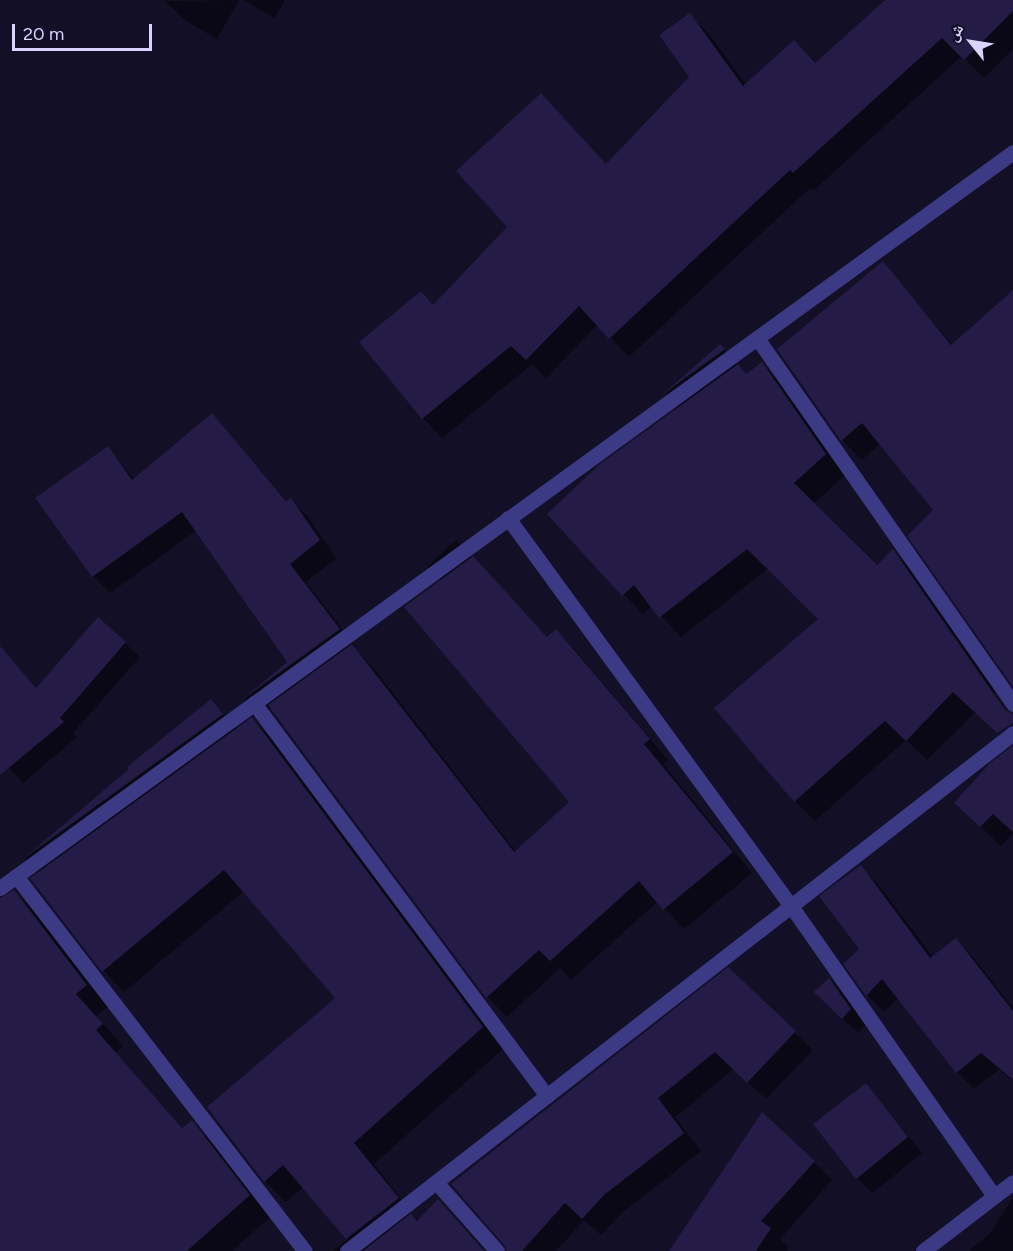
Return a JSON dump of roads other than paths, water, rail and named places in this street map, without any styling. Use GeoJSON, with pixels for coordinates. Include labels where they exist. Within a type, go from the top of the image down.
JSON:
{"type":"FeatureCollection","features":[{"type":"Feature","properties":{"kind":"street"},"geometry":{"type":"LineString","coordinates":[[0,888],[1013,152]]}},
{"type":"Feature","properties":{"kind":"street"},"geometry":{"type":"LineString","coordinates":[[757,338],[1013,704]]}},
{"type":"Feature","properties":{"kind":"street"},"geometry":{"type":"LineString","coordinates":[[508,518],[791,906],[994,1196]]}},
{"type":"Feature","properties":{"kind":"street"},"geometry":{"type":"LineString","coordinates":[[254,703],[547,1095]]}},
{"type":"Feature","properties":{"kind":"street"},"geometry":{"type":"LineString","coordinates":[[347,1251],[1013,734]]}},
{"type":"Feature","properties":{"kind":"street"},"geometry":{"type":"LineString","coordinates":[[16,876],[305,1251]]}},
{"type":"Feature","properties":{"kind":"street"},"geometry":{"type":"LineString","coordinates":[[436,1182],[497,1251]]}},
{"type":"Feature","properties":{"kind":"street"},"geometry":{"type":"LineString","coordinates":[[923,1251],[1013,1182]]}}]}
